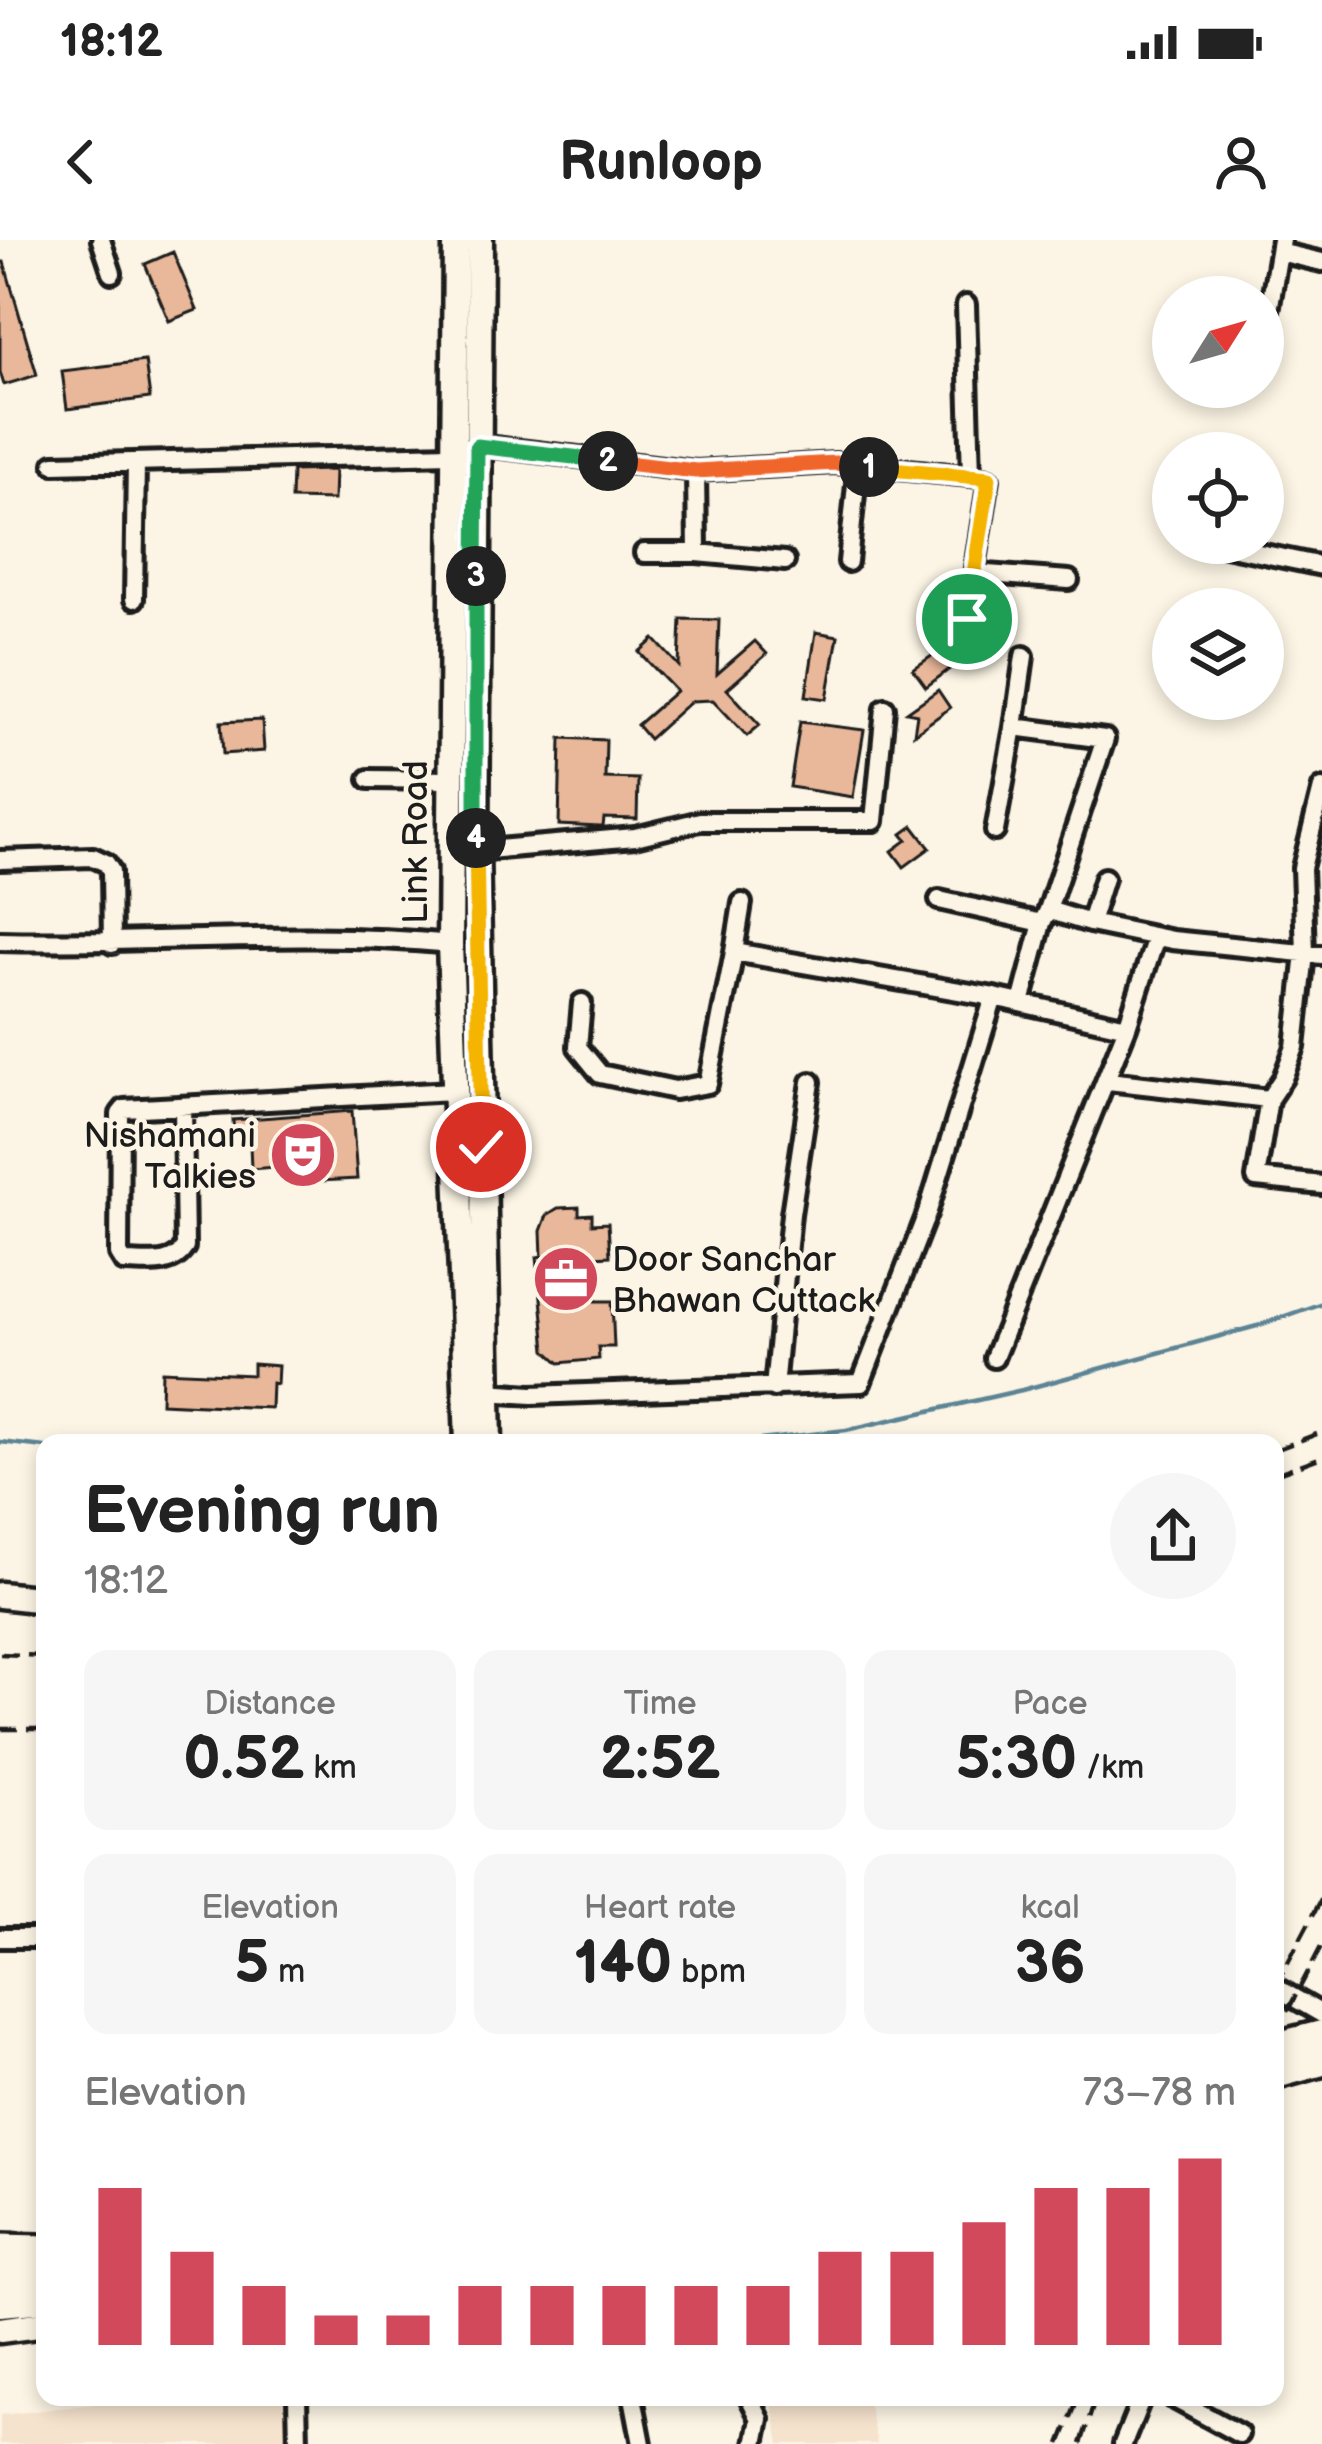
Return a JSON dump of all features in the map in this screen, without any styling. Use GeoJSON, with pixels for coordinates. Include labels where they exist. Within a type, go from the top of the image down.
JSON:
{"type":"FeatureCollection","features":[{"type":"Feature","properties":{"kind":"highway"},"geometry":{"type":"LineString","coordinates":[[1284,2046],[1322,2036]]}},
{"type":"Feature","properties":{"kind":"highway"},"geometry":{"type":"LineString","coordinates":[[1284,2071],[1322,2060]]}},
{"type":"Feature","properties":{"kind":"highway"},"geometry":{"type":"LineString","coordinates":[[0,2269],[36,2258]]}},
{"type":"Feature","properties":{"kind":"highway"},"geometry":{"type":"LineString","coordinates":[[0,2301],[36,2298]]}},
{"type":"Feature","properties":{"kind":"main road","name":"Link Road"},"geometry":{"type":"LineString","coordinates":[[456,240],[450,944],[453,1091],[478,1434]]}},
{"type":"Feature","properties":{"kind":"main road","name":"Link Road"},"geometry":{"type":"LineString","coordinates":[[479,1434],[487,1392],[476,851],[480,240]]}},
{"type":"Feature","properties":{"kind":"main road"},"geometry":{"type":"LineString","coordinates":[[0,1595],[36,1599]]}},
{"type":"Feature","properties":{"kind":"main road"},"geometry":{"type":"LineString","coordinates":[[0,2248],[36,2255]]}},
{"type":"Feature","properties":{"kind":"main road"},"geometry":{"type":"LineString","coordinates":[[0,2330],[36,2325]]}},
{"type":"Feature","properties":{"kind":"street"},"geometry":{"type":"LineString","coordinates":[[101,240],[112,273]]}},
{"type":"Feature","properties":{"kind":"street"},"geometry":{"type":"LineString","coordinates":[[1275,276],[1280,246],[1322,262]]}},
{"type":"Feature","properties":{"kind":"street"},"geometry":{"type":"LineString","coordinates":[[966,305],[971,476]]}},
{"type":"Feature","properties":{"kind":"street"},"geometry":{"type":"LineString","coordinates":[[54,464],[452,454],[477,446],[696,471],[835,463],[989,478],[967,619]]}},
{"type":"Feature","properties":{"kind":"street"},"geometry":{"type":"LineString","coordinates":[[134,599],[136,463]]}},
{"type":"Feature","properties":{"kind":"street"},"geometry":{"type":"LineString","coordinates":[[848,562],[858,466]]}},
{"type":"Feature","properties":{"kind":"street"},"geometry":{"type":"LineString","coordinates":[[696,471],[697,553]]}},
{"type":"Feature","properties":{"kind":"street"},"geometry":{"type":"LineString","coordinates":[[644,553],[785,561]]}},
{"type":"Feature","properties":{"kind":"street"},"geometry":{"type":"LineString","coordinates":[[1284,558],[1322,566]]}},
{"type":"Feature","properties":{"kind":"street"},"geometry":{"type":"LineString","coordinates":[[974,573],[1069,580]]}},
{"type":"Feature","properties":{"kind":"street"},"geometry":{"type":"LineString","coordinates":[[995,831],[1024,656]]}},
{"type":"Feature","properties":{"kind":"street"},"geometry":{"type":"LineString","coordinates":[[476,851],[635,837],[700,821],[874,821],[885,708]]}},
{"type":"Feature","properties":{"kind":"street"},"geometry":{"type":"LineString","coordinates":[[1014,727],[1105,739],[1021,1003]]}},
{"type":"Feature","properties":{"kind":"street"},"geometry":{"type":"LineString","coordinates":[[369,779],[451,780]]}},
{"type":"Feature","properties":{"kind":"street"},"geometry":{"type":"LineString","coordinates":[[1322,788],[1302,868],[1314,954],[1295,1047],[1269,1099],[1256,1178],[1322,1185]]}},
{"type":"Feature","properties":{"kind":"street"},"geometry":{"type":"LineString","coordinates":[[0,860],[93,857],[106,862],[111,872],[112,944]]}},
{"type":"Feature","properties":{"kind":"street"},"geometry":{"type":"LineString","coordinates":[[1090,923],[1104,878]]}},
{"type":"Feature","properties":{"kind":"street"},"geometry":{"type":"LineString","coordinates":[[939,900],[1156,937],[1314,954]]}},
{"type":"Feature","properties":{"kind":"street"},"geometry":{"type":"LineString","coordinates":[[582,1003],[578,1047],[600,1074],[675,1090],[708,1084],[742,903]]}},
{"type":"Feature","properties":{"kind":"street"},"geometry":{"type":"LineString","coordinates":[[0,941],[112,944],[368,936],[450,944]]}},
{"type":"Feature","properties":{"kind":"street"},"geometry":{"type":"LineString","coordinates":[[994,1358],[1108,1081],[1156,937]]}},
{"type":"Feature","properties":{"kind":"street"},"geometry":{"type":"LineString","coordinates":[[734,952],[994,997],[1127,1027]]}},
{"type":"Feature","properties":{"kind":"street"},"geometry":{"type":"LineString","coordinates":[[487,1392],[532,1395],[860,1383],[928,1211],[994,997]]}},
{"type":"Feature","properties":{"kind":"street"},"geometry":{"type":"LineString","coordinates":[[1108,1081],[1269,1099]]}},
{"type":"Feature","properties":{"kind":"street"},"geometry":{"type":"LineString","coordinates":[[774,1388],[791,1214],[811,1082]]}},
{"type":"Feature","properties":{"kind":"street"},"geometry":{"type":"LineString","coordinates":[[183,1106],[185,1247],[178,1258],[166,1262],[124,1262],[118,1254],[120,1114],[127,1108],[453,1091]]}},
{"type":"Feature","properties":{"kind":"street"},"geometry":{"type":"LineString","coordinates":[[0,1938],[36,1938]]}},
{"type":"Feature","properties":{"kind":"street"},"geometry":{"type":"LineString","coordinates":[[1284,1992],[1322,2014]]}},
{"type":"Feature","properties":{"kind":"street"},"geometry":{"type":"LineString","coordinates":[[297,2406],[298,2444]]}},
{"type":"Feature","properties":{"kind":"street"},"geometry":{"type":"LineString","coordinates":[[635,2406],[642,2444]]}},
{"type":"Feature","properties":{"kind":"street"},"geometry":{"type":"LineString","coordinates":[[754,2406],[760,2419],[755,2444]]}},
{"type":"Feature","properties":{"kind":"street"},"geometry":{"type":"LineString","coordinates":[[1123,2444],[1138,2406]]}},
{"type":"Feature","properties":{"kind":"street"},"geometry":{"type":"LineString","coordinates":[[1188,2406],[1239,2434]]}},
{"type":"Feature","properties":{"kind":"shaded area"},"geometry":{"type":"Polygon","coordinates":[[[78,2406],[285,2406],[290,2444],[0,2444],[0,2415],[78,2406]]]}},
{"type":"Feature","properties":{"kind":"shaded area"},"geometry":{"type":"Polygon","coordinates":[[[773,2406],[869,2406],[877,2444],[780,2444],[773,2406]]]}},
{"type":"Feature","properties":{"kind":"building"},"geometry":{"type":"Polygon","coordinates":[[[173,252],[197,310],[169,321],[145,264],[173,252]]]}},
{"type":"Feature","properties":{"kind":"building"},"geometry":{"type":"Polygon","coordinates":[[[0,262],[4,262],[37,375],[4,385],[0,372],[0,262]]]}},
{"type":"Feature","properties":{"kind":"building"},"geometry":{"type":"Polygon","coordinates":[[[145,361],[150,398],[67,409],[62,371],[145,361]]]}},
{"type":"Feature","properties":{"kind":"building"},"geometry":{"type":"Polygon","coordinates":[[[335,470],[334,500],[291,499],[292,471],[335,470]]]}},
{"type":"Feature","properties":{"kind":"building"},"geometry":{"type":"Polygon","coordinates":[[[681,619],[719,620],[717,674],[755,641],[767,654],[727,689],[760,725],[747,736],[713,700],[691,701],[649,739],[637,725],[676,691],[639,652],[654,639],[679,666],[681,619]]]}},
{"type":"Feature","properties":{"kind":"building"},"geometry":{"type":"Polygon","coordinates":[[[816,632],[838,636],[827,699],[806,696],[816,632]]]}},
{"type":"Feature","properties":{"kind":"building"},"geometry":{"type":"Polygon","coordinates":[[[943,648],[955,665],[926,687],[913,669],[943,648]]]}},
{"type":"Feature","properties":{"kind":"building"},"geometry":{"type":"Polygon","coordinates":[[[938,690],[950,708],[914,734],[917,714],[907,712],[938,690]]]}},
{"type":"Feature","properties":{"kind":"building"},"geometry":{"type":"Polygon","coordinates":[[[262,720],[264,751],[223,754],[221,722],[262,720]]]}},
{"type":"Feature","properties":{"kind":"building"},"geometry":{"type":"Polygon","coordinates":[[[800,722],[864,730],[853,797],[790,787],[800,722]]]}},
{"type":"Feature","properties":{"kind":"building"},"geometry":{"type":"Polygon","coordinates":[[[561,738],[606,740],[605,778],[638,779],[637,819],[604,818],[603,827],[559,825],[561,738]]]}},
{"type":"Feature","properties":{"kind":"building"},"geometry":{"type":"Polygon","coordinates":[[[913,826],[930,848],[904,867],[892,851],[907,840],[902,834],[913,826]]]}},
{"type":"Feature","properties":{"kind":"building","name":"Nishamani Talkies"},"geometry":{"type":"Polygon","coordinates":[[[352,1111],[357,1179],[301,1182],[301,1165],[251,1169],[250,1144],[234,1144],[233,1120],[352,1111]]]}},
{"type":"Feature","properties":{"kind":"building","name":"Door Sanchar Bhawan Cuttack"},"geometry":{"type":"Polygon","coordinates":[[[579,1207],[579,1215],[592,1214],[592,1224],[608,1223],[610,1256],[592,1257],[596,1301],[612,1301],[614,1347],[598,1347],[599,1359],[560,1363],[546,1350],[537,1257],[542,1256],[541,1231],[547,1215],[558,1208],[579,1207]]]}},
{"type":"Feature","properties":{"kind":"building"},"geometry":{"type":"Polygon","coordinates":[[[253,1364],[278,1366],[271,1408],[161,1403],[162,1371],[253,1375],[253,1364]]]}},
{"type":"Feature","properties":{"kind":"waterway"},"geometry":{"type":"LineString","coordinates":[[812,1434],[1022,1390],[1257,1326],[1322,1303]]}},
{"type":"Feature","properties":{"kind":"waterway"},"geometry":{"type":"LineString","coordinates":[[0,1442],[36,1446]]}},
{"type":"Feature","properties":{"kind":"railway"},"geometry":{"type":"LineString","coordinates":[[1284,1447],[1322,1432]]}},
{"type":"Feature","properties":{"kind":"railway"},"geometry":{"type":"LineString","coordinates":[[1284,1471],[1322,1457]]}},
{"type":"Feature","properties":{"kind":"railway"},"geometry":{"type":"LineString","coordinates":[[0,1654],[36,1656]]}},
{"type":"Feature","properties":{"kind":"railway"},"geometry":{"type":"LineString","coordinates":[[0,1729],[36,1729]]}},
{"type":"Feature","properties":{"kind":"railway"},"geometry":{"type":"LineString","coordinates":[[1284,1970],[1322,1898]]}},
{"type":"Feature","properties":{"kind":"railway"},"geometry":{"type":"LineString","coordinates":[[1284,2018],[1322,1945]]}},
{"type":"Feature","properties":{"kind":"railway"},"geometry":{"type":"LineString","coordinates":[[1060,2444],[1075,2406]]}},
{"type":"Feature","properties":{"kind":"railway"},"geometry":{"type":"LineString","coordinates":[[1081,2444],[1093,2406]]}},
{"type":"Feature","properties":{"kind":"place","name":"Nishamani Talkies"},"geometry":{"type":"Point","coordinates":[303,1155]}},
{"type":"Feature","properties":{"kind":"place","name":"Door Sanchar Bhawan Cuttack"},"geometry":{"type":"Point","coordinates":[566,1279]}},
{"type":"Feature","properties":{"kind":"route"},"geometry":{"type":"LineString","coordinates":[[481,1147],[477,446],[696,471],[835,463],[989,478],[967,619]]}}]}
